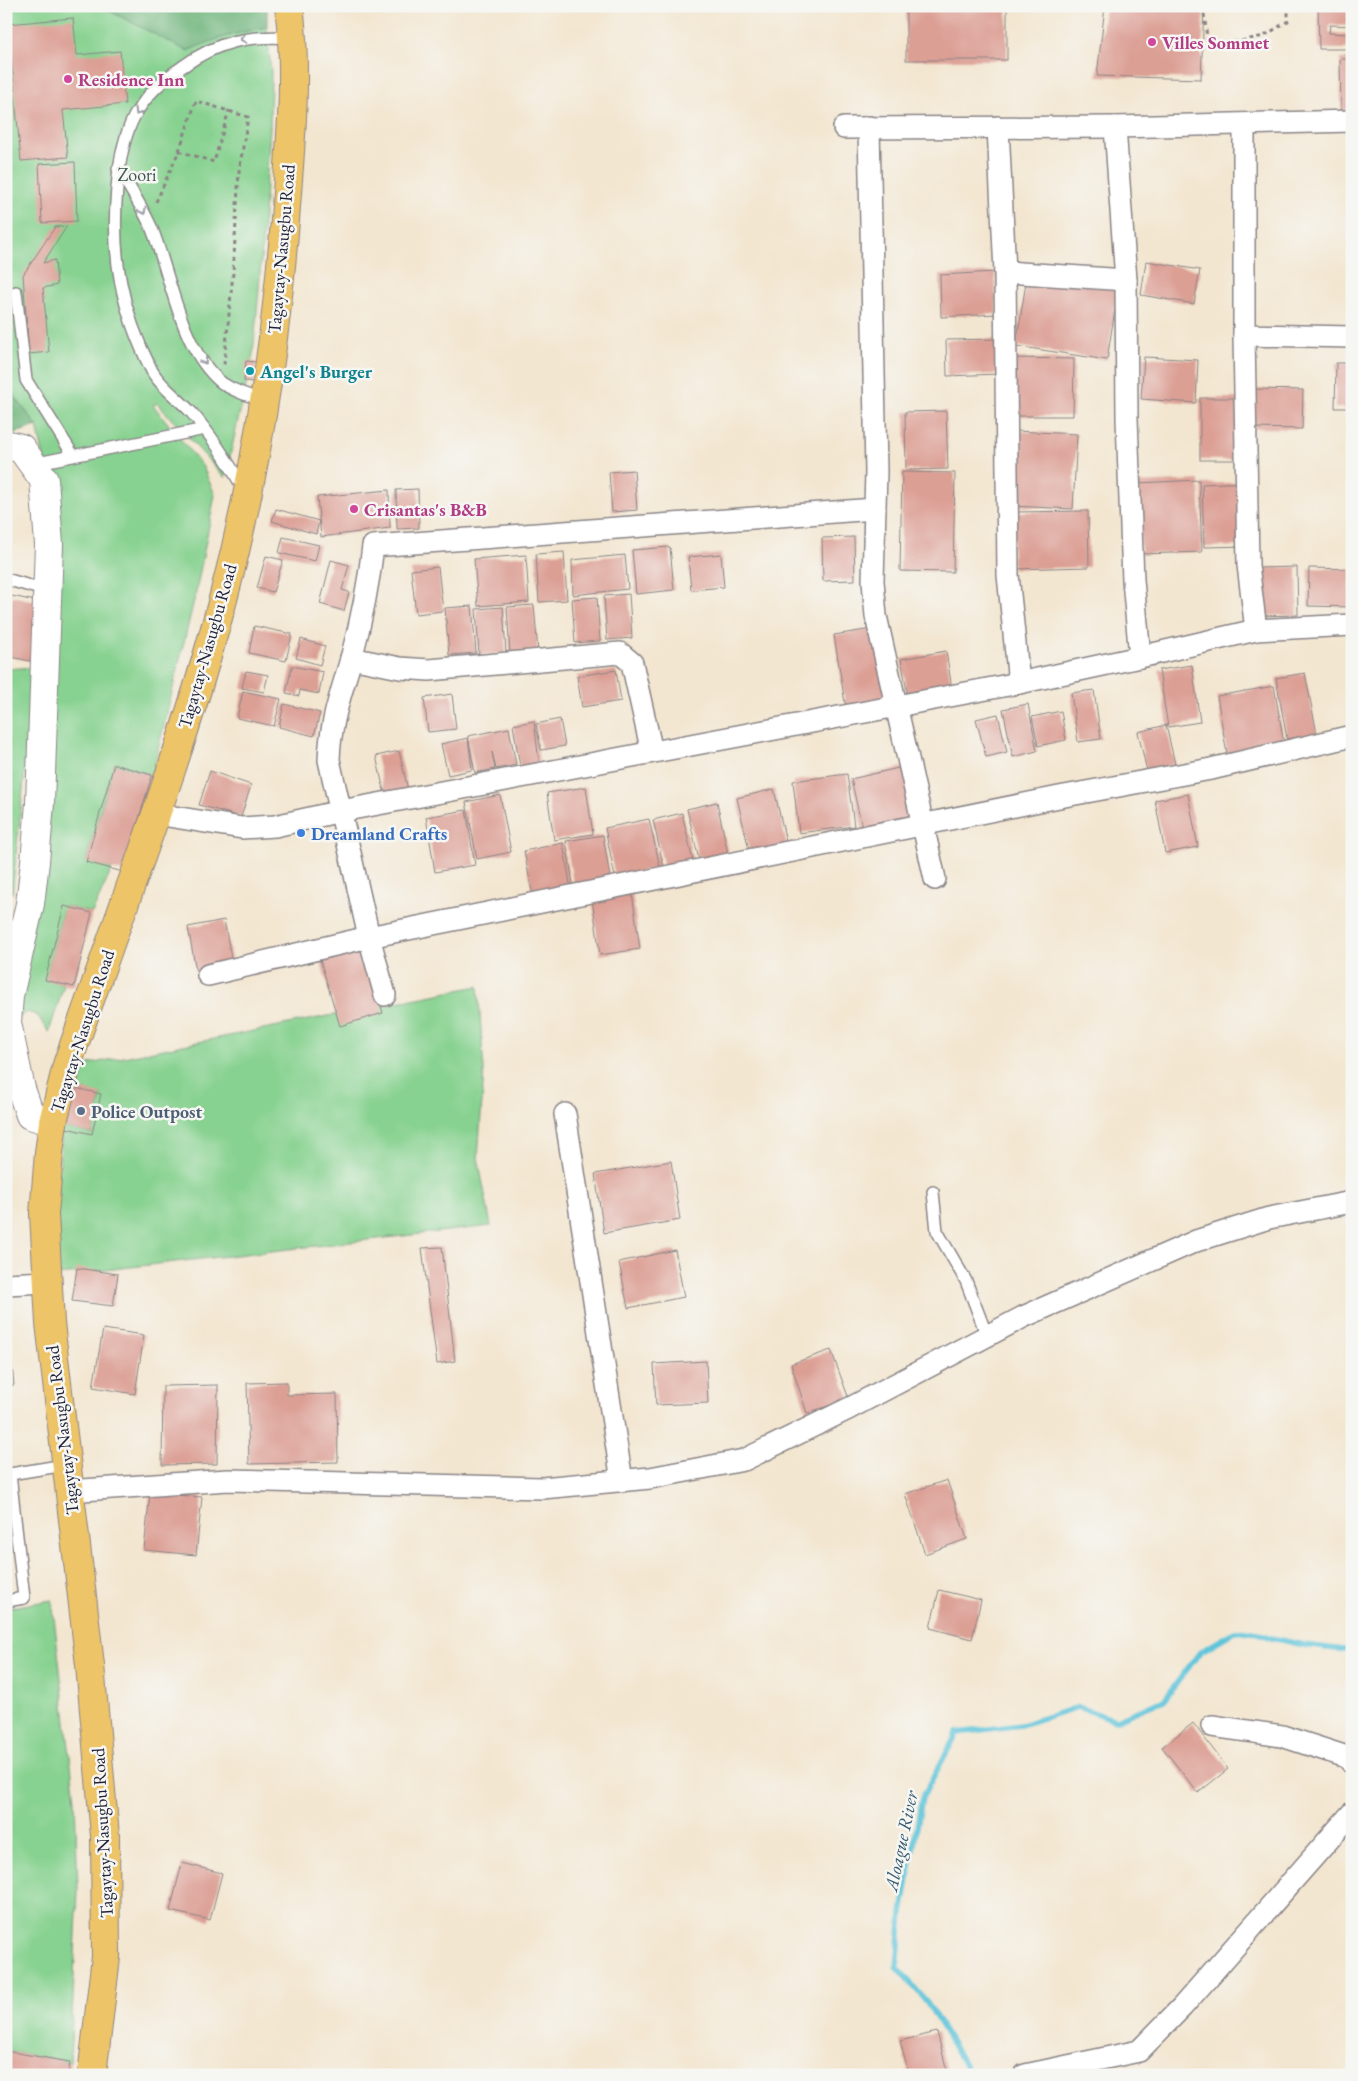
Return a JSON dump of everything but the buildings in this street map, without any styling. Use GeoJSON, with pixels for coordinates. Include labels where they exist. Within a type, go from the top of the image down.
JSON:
{"type":"FeatureCollection","features":[{"type":"Feature","properties":{"kind":"main road","name":"Tagaytay-Nasugbu Road"},"geometry":{"type":"LineString","coordinates":[[92,2075],[106,1957],[105,1836],[90,1665],[65,1465],[46,1282],[44,1214],[49,1153],[67,1065],[156,814],[190,711],[222,603],[247,496],[266,401],[279,297],[288,186],[293,64],[289,6]]}},
{"type":"Feature","properties":{"kind":"street"},"geometry":{"type":"LineString","coordinates":[[844,128],[1115,127],[1352,121]]}},
{"type":"Feature","properties":{"kind":"street"},"geometry":{"type":"LineString","coordinates":[[1244,124],[1244,335],[1248,565],[1256,630]]}},
{"type":"Feature","properties":{"kind":"street"},"geometry":{"type":"LineString","coordinates":[[869,127],[875,509],[873,581],[876,616],[935,879]]}},
{"type":"Feature","properties":{"kind":"street"},"geometry":{"type":"LineString","coordinates":[[998,127],[1005,272],[1008,575],[1019,683]]}},
{"type":"Feature","properties":{"kind":"street"},"geometry":{"type":"LineString","coordinates":[[1115,127],[1126,280],[1127,428],[1133,580],[1140,657]]}},
{"type":"Feature","properties":{"kind":"street"},"geometry":{"type":"LineString","coordinates":[[1005,272],[1126,280]]}},
{"type":"Feature","properties":{"kind":"street"},"geometry":{"type":"LineString","coordinates":[[1244,335],[1352,337]]}},
{"type":"Feature","properties":{"kind":"street"},"geometry":{"type":"LineString","coordinates":[[6,448],[9,445],[21,448],[44,480],[49,544],[40,803],[35,862],[30,904],[12,953],[7,1023],[21,1089],[30,1115],[54,1122]]}},
{"type":"Feature","properties":{"kind":"street"},"geometry":{"type":"LineString","coordinates":[[385,995],[369,937],[329,760],[333,718],[351,658],[372,564],[373,546],[875,509]]}},
{"type":"Feature","properties":{"kind":"street"},"geometry":{"type":"LineString","coordinates":[[156,814],[242,828],[275,826],[341,811],[1019,683],[1256,630],[1352,625]]}},
{"type":"Feature","properties":{"kind":"street"},"geometry":{"type":"LineString","coordinates":[[351,658],[400,668],[429,670],[620,653],[632,664],[652,752]]}},
{"type":"Feature","properties":{"kind":"street"},"geometry":{"type":"LineString","coordinates":[[208,975],[369,937],[924,826],[1059,797],[1211,769],[1352,736]]}},
{"type":"Feature","properties":{"kind":"street"},"geometry":{"type":"LineString","coordinates":[[565,1114],[622,1481]]}},
{"type":"Feature","properties":{"kind":"street"},"geometry":{"type":"LineString","coordinates":[[68,1491],[228,1480],[542,1488],[650,1478],[744,1460],[850,1408],[1023,1317],[1196,1242],[1269,1218],[1352,1202]]}},
{"type":"Feature","properties":{"kind":"street"},"geometry":{"type":"LineString","coordinates":[[6,1284],[46,1282]]}},
{"type":"Feature","properties":{"kind":"street"},"geometry":{"type":"LineString","coordinates":[[1212,1726],[1282,1736],[1347,1757],[1352,1763]]}},
{"type":"Feature","properties":{"kind":"street"},"geometry":{"type":"LineString","coordinates":[[1025,2075],[1138,2051],[1182,2007],[1352,1813]]}},
{"type":"Feature","properties":{"kind":"lane"},"geometry":{"type":"LineString","coordinates":[[247,496],[219,446],[153,372],[126,305],[117,269],[114,237],[118,169],[134,117],[146,98],[162,80],[191,60],[222,44],[241,38],[268,36],[292,38]]}},
{"type":"Feature","properties":{"kind":"lane"},"geometry":{"type":"LineString","coordinates":[[118,169],[152,228],[184,325],[199,354],[212,373],[223,383],[239,392],[266,401]]}},
{"type":"Feature","properties":{"kind":"lane"},"geometry":{"type":"LineString","coordinates":[[16,292],[26,380],[73,455]]}},
{"type":"Feature","properties":{"kind":"lane"},"geometry":{"type":"LineString","coordinates":[[33,464],[205,429]]}},
{"type":"Feature","properties":{"kind":"lane"},"geometry":{"type":"LineString","coordinates":[[6,579],[47,591]]}},
{"type":"Feature","properties":{"kind":"lane"},"geometry":{"type":"LineString","coordinates":[[933,1192],[937,1231],[966,1281],[987,1336]]}},
{"type":"Feature","properties":{"kind":"lane"},"geometry":{"type":"LineString","coordinates":[[6,1600],[24,1598],[10,1474],[65,1465]]}},
{"type":"Feature","properties":{"kind":"path"},"geometry":{"type":"LineString","coordinates":[[1203,6],[1208,44],[1241,41],[1264,36],[1288,21],[1288,6]]}},
{"type":"Feature","properties":{"kind":"path"},"geometry":{"type":"LineString","coordinates":[[140,206],[156,202],[178,151],[196,101],[248,116],[239,171],[233,273],[223,383]]}},
{"type":"Feature","properties":{"kind":"path"},"geometry":{"type":"LineString","coordinates":[[178,151],[214,162],[229,110]]}},
{"type":"Feature","properties":{"kind":"green space","name":"Zoori"},"geometry":{"type":"Polygon","coordinates":[[[6,6],[100,6],[187,50],[227,36],[267,27],[271,72],[270,128],[253,354],[225,478],[157,403],[153,405],[203,467],[215,495],[196,592],[152,775],[114,764],[86,861],[112,869],[92,913],[64,906],[46,979],[64,985],[49,1032],[37,1015],[27,1012],[12,1021],[40,869],[48,476],[37,426],[6,385],[6,6]]]}},
{"type":"Feature","properties":{"kind":"green space"},"geometry":{"type":"Polygon","coordinates":[[[100,6],[267,6],[267,27],[227,36],[187,51],[100,6]]]}},
{"type":"Feature","properties":{"kind":"green space"},"geometry":{"type":"Polygon","coordinates":[[[6,385],[37,426],[6,436],[6,385]]]}},
{"type":"Feature","properties":{"kind":"green space"},"geometry":{"type":"Polygon","coordinates":[[[1347,420],[1352,420],[1352,475],[1347,475],[1347,420]]]}},
{"type":"Feature","properties":{"kind":"green space"},"geometry":{"type":"Polygon","coordinates":[[[36,667],[12,893],[6,892],[6,669],[36,667]]]}},
{"type":"Feature","properties":{"kind":"green space"},"geometry":{"type":"Polygon","coordinates":[[[478,986],[484,1071],[478,1158],[491,1226],[52,1276],[62,1127],[92,1134],[101,1095],[71,1087],[89,1064],[478,986]]]}},
{"type":"Feature","properties":{"kind":"green space"},"geometry":{"type":"Polygon","coordinates":[[[52,1600],[75,1800],[78,1891],[70,2062],[6,2051],[6,1608],[52,1600]]]}},
{"type":"Feature","properties":{"kind":"waterway","name":"Aloague River"},"geometry":{"type":"LineString","coordinates":[[970,2075],[927,2002],[897,1967],[902,1913],[922,1798],[957,1733],[1021,1725],[1078,1707],[1116,1720],[1164,1700],[1200,1652],[1234,1632],[1253,1631],[1271,1638],[1304,1645],[1344,1650],[1352,1649]]}},
{"type":"Feature","properties":{"kind":"place","name":"Villes Sommet"},"geometry":{"type":"Point","coordinates":[1152,42]}},
{"type":"Feature","properties":{"kind":"place","name":"Residence Inn"},"geometry":{"type":"Point","coordinates":[68,79]}},
{"type":"Feature","properties":{"kind":"place","name":"Angel's Burger"},"geometry":{"type":"Point","coordinates":[250,371]}},
{"type":"Feature","properties":{"kind":"place","name":"Crisantas's B&B"},"geometry":{"type":"Point","coordinates":[354,509]}},
{"type":"Feature","properties":{"kind":"place","name":"Dreamland Crafts"},"geometry":{"type":"Point","coordinates":[301,833]}},
{"type":"Feature","properties":{"kind":"place","name":"Police Outpost"},"geometry":{"type":"Point","coordinates":[81,1111]}}]}
